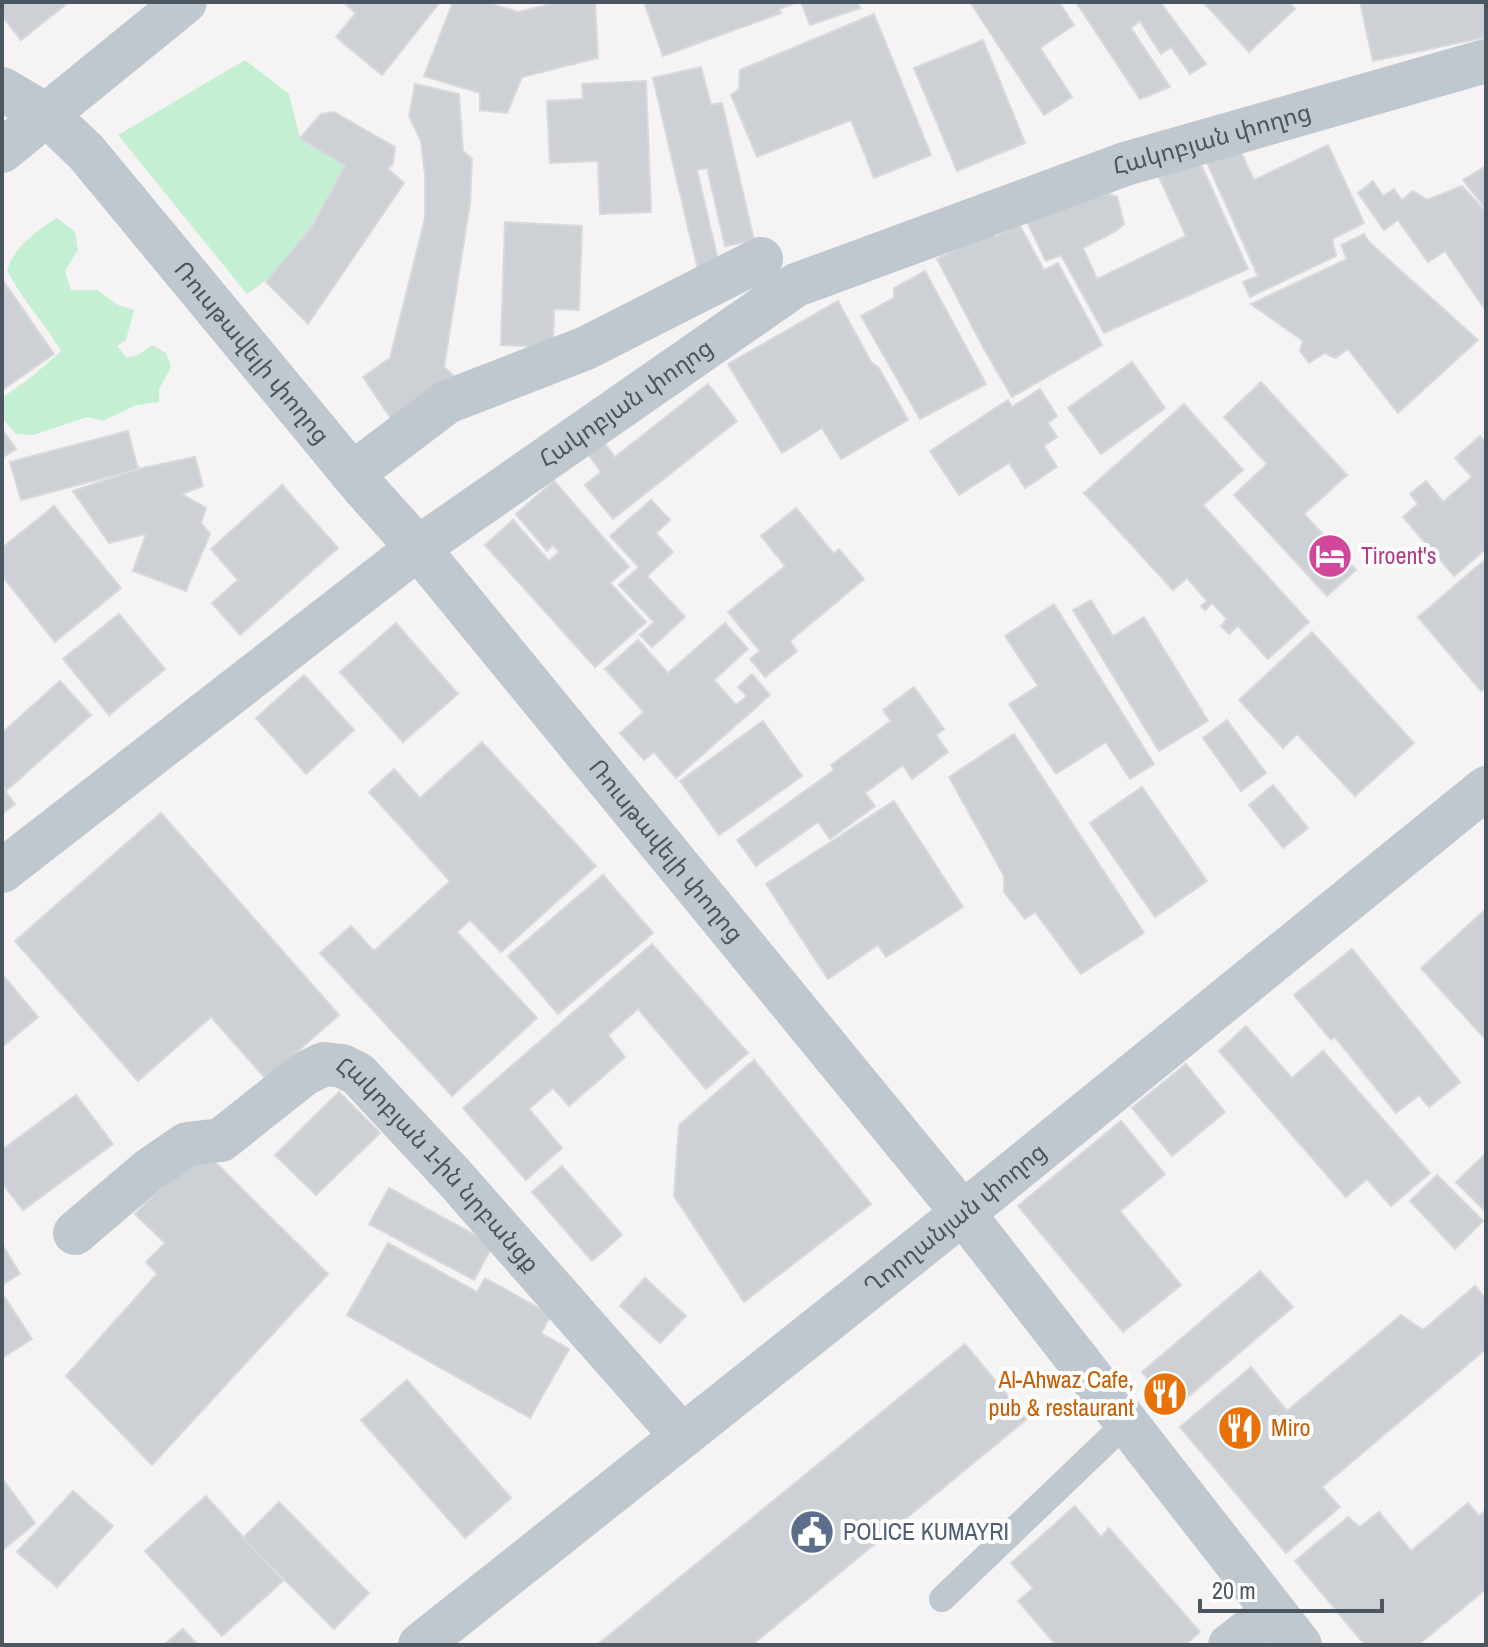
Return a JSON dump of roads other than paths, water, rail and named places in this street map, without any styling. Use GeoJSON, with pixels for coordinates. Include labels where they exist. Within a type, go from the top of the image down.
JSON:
{"type":"FeatureCollection","features":[{"type":"Feature","properties":{"kind":"street"},"geometry":{"type":"LineString","coordinates":[[2,151],[185,2]]}},
{"type":"Feature","properties":{"kind":"street","name":"Հակոբյան փողոց"},"geometry":{"type":"LineString","coordinates":[[2,871],[418,548],[796,285],[1125,164],[1486,61]]}},
{"type":"Feature","properties":{"kind":"street","name":"Ռուսթավելի փողոց"},"geometry":{"type":"LineString","coordinates":[[2,89],[48,116],[86,152],[352,474],[418,548],[963,1213],[1287,1628]]}},
{"type":"Feature","properties":{"kind":"street"},"geometry":{"type":"LineString","coordinates":[[352,474],[447,402],[586,348],[761,259]]}},
{"type":"Feature","properties":{"kind":"street","name":"Ղորղանյան փողոց"},"geometry":{"type":"LineString","coordinates":[[420,1645],[963,1213],[1486,788]]}},
{"type":"Feature","properties":{"kind":"street","name":"Հակոբյան 1-ին նրբանցք"},"geometry":{"type":"LineString","coordinates":[[75,1233],[149,1170],[187,1144],[221,1140],[304,1074],[324,1064],[342,1066],[358,1074],[454,1177],[682,1436]]}},
{"type":"Feature","properties":{"kind":"street"},"geometry":{"type":"LineString","coordinates":[[1230,1645],[1287,1628]]}},
{"type":"Feature","properties":{"kind":"lane"},"geometry":{"type":"LineString","coordinates":[[942,1599],[1126,1423]]}},
{"type":"Feature","properties":{"kind":"place","name":"Tiroent's"},"geometry":{"type":"Point","coordinates":[1330,556]}},
{"type":"Feature","properties":{"kind":"place","name":"Al-Ahwaz Cafe, pub & restaurant"},"geometry":{"type":"Point","coordinates":[1165,1394]}},
{"type":"Feature","properties":{"kind":"place","name":"Miro"},"geometry":{"type":"Point","coordinates":[1240,1428]}},
{"type":"Feature","properties":{"kind":"place","name":"POLICE KUMAYRI"},"geometry":{"type":"Point","coordinates":[812,1532]}}]}
